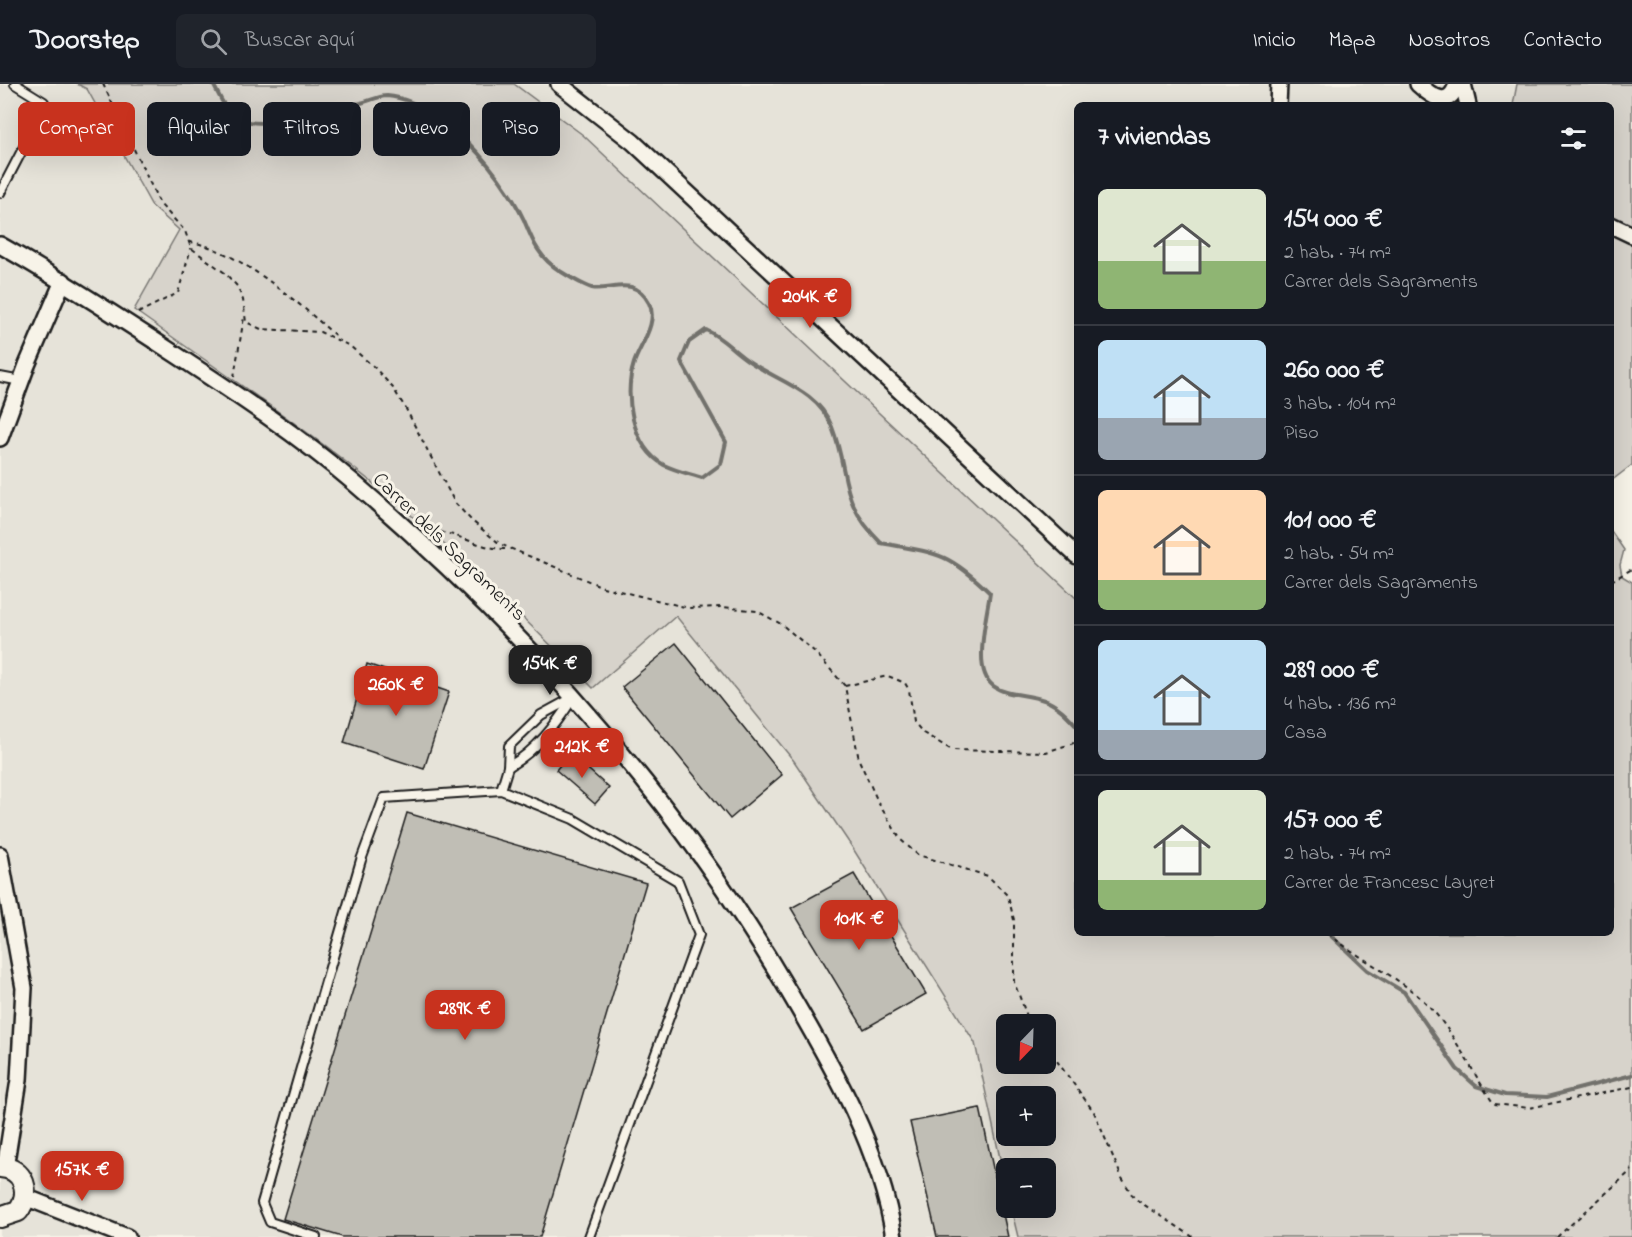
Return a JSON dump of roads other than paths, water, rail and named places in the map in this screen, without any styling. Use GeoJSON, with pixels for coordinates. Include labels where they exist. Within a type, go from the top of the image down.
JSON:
{"type":"FeatureCollection","features":[{"type":"Feature","properties":{"kind":"street"},"geometry":{"type":"LineString","coordinates":[[559,84],[633,142],[1074,553]]}},
{"type":"Feature","properties":{"kind":"street"},"geometry":{"type":"LineString","coordinates":[[1278,102],[1279,84]]}},
{"type":"Feature","properties":{"kind":"street"},"geometry":{"type":"LineString","coordinates":[[1418,84],[1439,102],[1451,95],[1457,84]]}},
{"type":"Feature","properties":{"kind":"street"},"geometry":{"type":"LineString","coordinates":[[1463,84],[1466,102]]}},
{"type":"Feature","properties":{"kind":"street"},"geometry":{"type":"LineString","coordinates":[[1614,226],[1632,235]]}},
{"type":"Feature","properties":{"kind":"street","name":"Carrer dels Sagraments"},"geometry":{"type":"LineString","coordinates":[[0,245],[63,281],[232,391],[351,480],[466,584],[574,697],[683,829],[762,945],[817,1039],[865,1137],[890,1211],[894,1237]]}},
{"type":"Feature","properties":{"kind":"street"},"geometry":{"type":"LineString","coordinates":[[0,436],[63,281]]}},
{"type":"Feature","properties":{"kind":"street"},"geometry":{"type":"LineString","coordinates":[[0,856],[24,988],[3,1168],[19,1175],[23,1182],[25,1197],[18,1210],[0,1217]]}},
{"type":"Feature","properties":{"kind":"street"},"geometry":{"type":"LineString","coordinates":[[25,1197],[127,1237]]}},
{"type":"Feature","properties":{"kind":"lane"},"geometry":{"type":"LineString","coordinates":[[0,194],[43,110],[44,102],[38,96],[15,84]]}},
{"type":"Feature","properties":{"kind":"lane"},"geometry":{"type":"LineString","coordinates":[[0,377],[21,381]]}},
{"type":"Feature","properties":{"kind":"lane"},"geometry":{"type":"LineString","coordinates":[[501,790],[508,767],[509,746],[541,715],[574,697]]}},
{"type":"Feature","properties":{"kind":"lane"},"geometry":{"type":"LineString","coordinates":[[508,767],[527,756],[557,723],[574,697]]}},
{"type":"Feature","properties":{"kind":"lane"},"geometry":{"type":"LineString","coordinates":[[316,1237],[270,1222],[262,1203],[361,860],[384,798],[501,790],[573,819],[678,881],[699,935],[589,1237]]}},
{"type":"Feature","properties":{"kind":"waterway"},"geometry":{"type":"LineString","coordinates":[[213,84],[229,112],[244,121],[259,123],[295,120],[387,96],[400,98],[425,109],[449,125],[491,168],[515,202],[530,235],[547,261],[584,285],[599,289],[629,287],[643,294],[649,303],[652,318],[648,333],[634,363],[630,404],[637,433],[653,456],[664,465],[702,478],[721,464],[726,442],[681,361],[689,342],[706,330],[755,365],[793,386],[816,403],[832,427],[847,487],[857,513],[881,543],[941,556],[963,569],[990,593],[982,654],[983,669],[987,679],[1002,690],[1049,702],[1074,723]]}},
{"type":"Feature","properties":{"kind":"waterway"},"geometry":{"type":"LineString","coordinates":[[1331,936],[1367,970],[1404,992],[1457,1069],[1476,1086],[1505,1095],[1547,1097],[1632,1075]]}}]}
